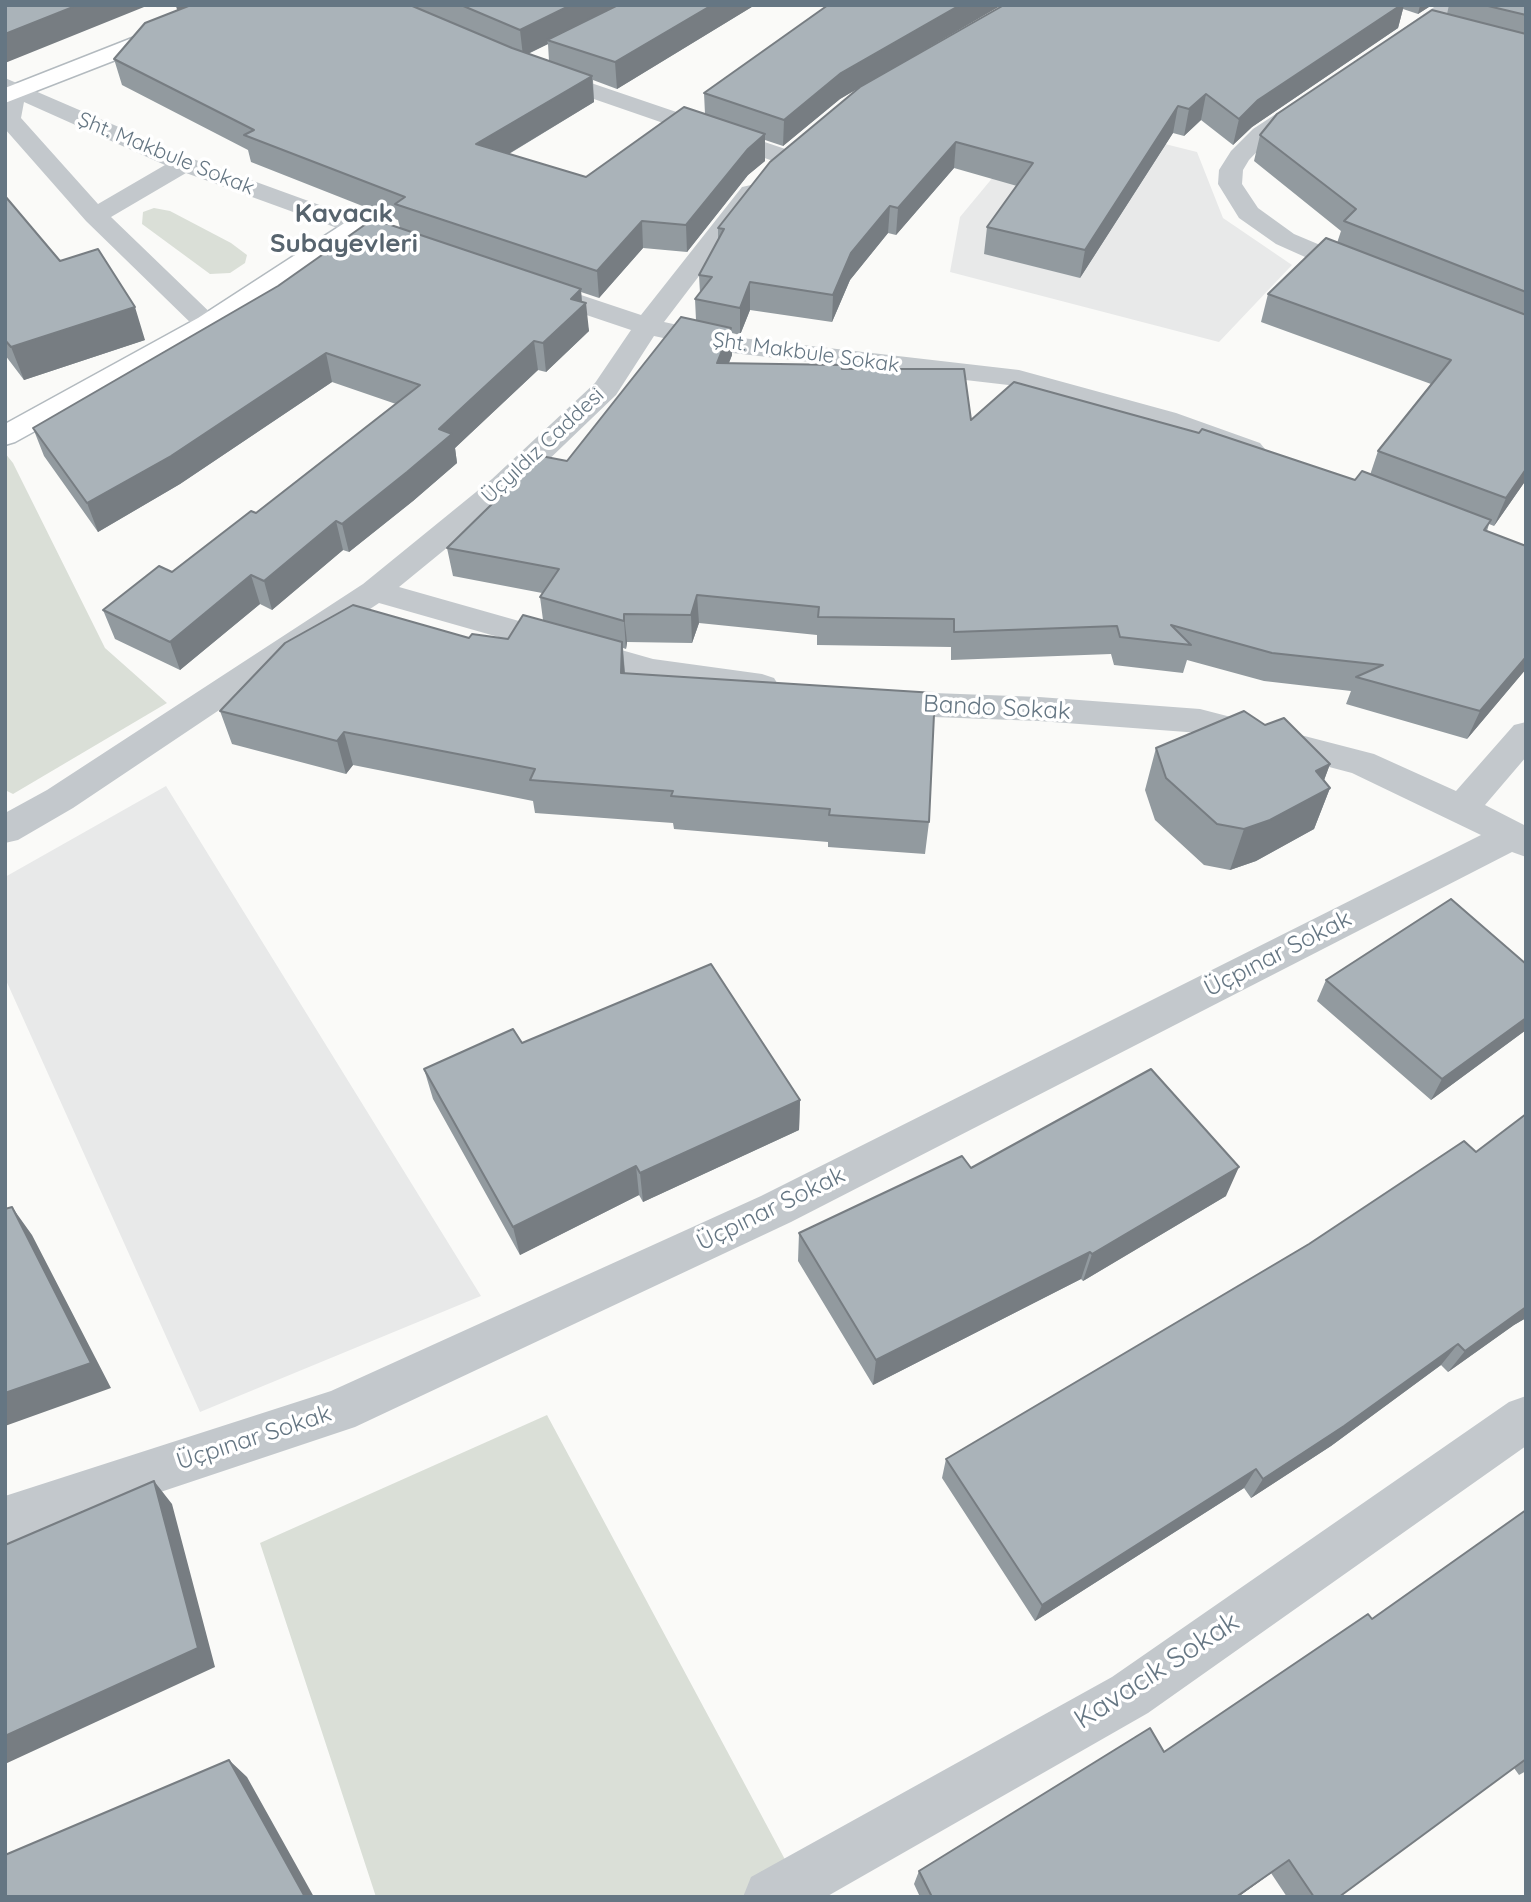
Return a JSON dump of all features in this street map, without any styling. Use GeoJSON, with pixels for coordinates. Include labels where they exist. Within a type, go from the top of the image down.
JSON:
{"type":"FeatureCollection","features":[{"type":"Feature","properties":{"kind":"street"},"geometry":{"type":"LineString","coordinates":[[208,324],[95,216],[9,119],[9,91],[236,5]]}},
{"type":"Feature","properties":{"kind":"street"},"geometry":{"type":"LineString","coordinates":[[1376,57],[1451,5]]}},
{"type":"Feature","properties":{"kind":"street"},"geometry":{"type":"LineString","coordinates":[[1398,18],[1448,33]]}},
{"type":"Feature","properties":{"kind":"street","name":"Üçyıldız Caddesi"},"geometry":{"type":"LineString","coordinates":[[5,830],[60,799],[374,591],[503,486],[606,389],[647,326],[759,182],[799,149],[524,66],[548,54]]}},
{"type":"Feature","properties":{"kind":"street","name":"Şht. Makbule Sokak"},"geometry":{"type":"LineString","coordinates":[[9,91],[184,164],[419,250]]}},
{"type":"Feature","properties":{"kind":"street"},"geometry":{"type":"LineString","coordinates":[[1318,96],[1261,135],[1240,156],[1231,170],[1230,184],[1248,213],[1285,239],[1387,282]]}},
{"type":"Feature","properties":{"kind":"street"},"geometry":{"type":"LineString","coordinates":[[95,216],[184,164]]}},
{"type":"Feature","properties":{"kind":"street"},"geometry":{"type":"LineString","coordinates":[[5,436],[208,324],[355,227]]}},
{"type":"Feature","properties":{"kind":"street","name":"Şht. Makbule Sokak"},"geometry":{"type":"LineString","coordinates":[[508,280],[647,326],[733,345],[1019,378],[1166,419],[1269,456]]}},
{"type":"Feature","properties":{"kind":"street"},"geometry":{"type":"LineString","coordinates":[[374,591],[653,670],[798,691]]}},
{"type":"Feature","properties":{"kind":"street","name":"Bando Sokak"},"geometry":{"type":"LineString","coordinates":[[851,699],[1200,721],[1362,763],[1461,808],[1518,839]]}},
{"type":"Feature","properties":{"kind":"street"},"geometry":{"type":"LineString","coordinates":[[1461,808],[1526,734]]}},
{"type":"Feature","properties":{"kind":"street","name":"Üçpınar Sokak"},"geometry":{"type":"LineString","coordinates":[[5,1520],[338,1411],[776,1209],[1518,839]]}},
{"type":"Feature","properties":{"kind":"street","name":"Kavacık Sokak"},"geometry":{"type":"LineString","coordinates":[[771,1897],[1130,1695],[1526,1418]]}},
{"type":"Feature","properties":{"kind":"shaded area"},"geometry":{"type":"Polygon","coordinates":[[[1061,118],[1197,152],[1223,218],[1292,265],[1219,342],[950,272],[960,217],[994,176],[1061,118]]]}},
{"type":"Feature","properties":{"kind":"shaded area"},"geometry":{"type":"Polygon","coordinates":[[[154,208],[170,211],[231,243],[247,255],[245,263],[230,273],[210,274],[142,224],[143,212],[154,208]]]}},
{"type":"Feature","properties":{"kind":"shaded area"},"geometry":{"type":"Polygon","coordinates":[[[5,453],[13,463],[105,648],[167,703],[13,794],[5,790],[5,453]]]}},
{"type":"Feature","properties":{"kind":"shaded area"},"geometry":{"type":"Polygon","coordinates":[[[166,786],[481,1296],[200,1412],[5,978],[5,877],[166,786]]]}},
{"type":"Feature","properties":{"kind":"shaded area"},"geometry":{"type":"Polygon","coordinates":[[[547,1415],[805,1897],[376,1897],[260,1543],[547,1415]]]}},
{"type":"Feature","properties":{"kind":"building"},"geometry":{"type":"Polygon","coordinates":[[[5,5],[78,5],[5,34],[5,5]]]}},
{"type":"Feature","properties":{"kind":"building"},"geometry":{"type":"Polygon","coordinates":[[[191,5],[410,5],[512,48],[592,76],[476,144],[586,177],[684,107],[765,134],[748,149],[686,225],[642,221],[597,271],[395,204],[405,197],[244,135],[254,130],[114,59],[145,23],[191,5]]]}},
{"type":"Feature","properties":{"kind":"building"},"geometry":{"type":"Polygon","coordinates":[[[461,5],[571,5],[520,30],[461,5]]]}},
{"type":"Feature","properties":{"kind":"building"},"geometry":{"type":"Polygon","coordinates":[[[618,5],[712,5],[615,62],[547,40],[618,5]]]}},
{"type":"Feature","properties":{"kind":"building"},"geometry":{"type":"Polygon","coordinates":[[[828,5],[960,5],[841,73],[784,120],[704,93],[828,5]]]}},
{"type":"Feature","properties":{"kind":"building"},"geometry":{"type":"Polygon","coordinates":[[[1004,5],[1401,5],[1258,100],[1239,119],[1206,94],[1189,109],[1178,106],[1085,250],[987,227],[1033,163],[956,142],[898,208],[890,206],[851,253],[833,295],[750,282],[740,308],[695,299],[712,277],[699,275],[724,229],[718,228],[770,162],[860,87],[1004,5]]]}},
{"type":"Feature","properties":{"kind":"building"},"geometry":{"type":"Polygon","coordinates":[[[1484,5],[1526,5],[1526,15],[1484,5]]]}},
{"type":"Feature","properties":{"kind":"building"},"geometry":{"type":"Polygon","coordinates":[[[1432,10],[1526,34],[1526,292],[1344,221],[1356,209],[1260,135],[1277,114],[1432,10]]]}},
{"type":"Feature","properties":{"kind":"building"},"geometry":{"type":"Polygon","coordinates":[[[5,196],[60,261],[98,249],[135,307],[11,347],[5,340],[5,196]]]}},
{"type":"Feature","properties":{"kind":"building"},"geometry":{"type":"Polygon","coordinates":[[[373,219],[581,289],[571,299],[586,303],[543,343],[534,341],[439,429],[452,434],[407,472],[342,524],[336,521],[264,581],[251,575],[170,642],[103,610],[159,566],[172,572],[251,511],[256,513],[420,385],[326,353],[171,456],[87,503],[33,428],[278,286],[373,219]]]}},
{"type":"Feature","properties":{"kind":"building"},"geometry":{"type":"Polygon","coordinates":[[[1326,238],[1526,315],[1526,469],[1506,498],[1378,451],[1451,360],[1268,294],[1326,238]]]}},
{"type":"Feature","properties":{"kind":"building"},"geometry":{"type":"Polygon","coordinates":[[[681,317],[731,328],[717,363],[842,365],[842,369],[964,369],[971,420],[1014,382],[1199,433],[1202,429],[1355,480],[1362,471],[1491,520],[1484,530],[1526,546],[1526,657],[1480,711],[1356,677],[1383,665],[1272,653],[1171,625],[1191,645],[1120,637],[1117,626],[954,632],[954,619],[818,617],[819,607],[697,595],[691,615],[624,614],[624,621],[540,597],[559,569],[447,548],[541,456],[567,461],[681,317]]]}},
{"type":"Feature","properties":{"kind":"building"},"geometry":{"type":"Polygon","coordinates":[[[353,605],[469,638],[472,634],[508,639],[523,615],[622,642],[621,673],[935,693],[929,822],[829,815],[830,809],[671,796],[673,791],[530,780],[535,769],[344,732],[337,741],[220,711],[285,643],[353,605]]]}},
{"type":"Feature","properties":{"kind":"building"},"geometry":{"type":"Polygon","coordinates":[[[1244,711],[1265,725],[1284,718],[1330,764],[1316,771],[1330,788],[1270,820],[1244,829],[1217,824],[1166,778],[1156,748],[1244,711]]]}},
{"type":"Feature","properties":{"kind":"building"},"geometry":{"type":"Polygon","coordinates":[[[1451,899],[1526,964],[1526,1018],[1442,1079],[1326,980],[1451,899]]]}},
{"type":"Feature","properties":{"kind":"building"},"geometry":{"type":"Polygon","coordinates":[[[711,964],[800,1100],[640,1173],[636,1166],[513,1227],[424,1069],[513,1029],[522,1043],[711,964]]]}},
{"type":"Feature","properties":{"kind":"building"},"geometry":{"type":"Polygon","coordinates":[[[1151,1069],[1239,1167],[1092,1254],[1090,1252],[876,1360],[799,1233],[962,1156],[971,1168],[1151,1069]]]}},
{"type":"Feature","properties":{"kind":"building"},"geometry":{"type":"Polygon","coordinates":[[[1526,1114],[1526,1307],[1465,1351],[1458,1344],[1344,1426],[1263,1479],[1256,1469],[1042,1605],[946,1459],[1309,1244],[1464,1141],[1476,1152],[1526,1114]]]}},
{"type":"Feature","properties":{"kind":"building"},"geometry":{"type":"Polygon","coordinates":[[[12,1207],[91,1363],[5,1393],[5,1209],[12,1207]]]}},
{"type":"Feature","properties":{"kind":"building"},"geometry":{"type":"Polygon","coordinates":[[[154,1481],[198,1648],[5,1736],[5,1545],[154,1481]]]}},
{"type":"Feature","properties":{"kind":"building"},"geometry":{"type":"Polygon","coordinates":[[[1526,1510],[1526,1759],[1339,1897],[1314,1897],[1289,1860],[1236,1897],[932,1897],[919,1871],[1150,1728],[1164,1752],[1368,1614],[1372,1619],[1526,1510]]]}},
{"type":"Feature","properties":{"kind":"building"},"geometry":{"type":"Polygon","coordinates":[[[229,1760],[305,1897],[5,1897],[5,1855],[229,1760]]]}},
{"type":"Feature","properties":{"kind":"district","name":"Kavacık Subayevleri"},"geometry":{"type":"Point","coordinates":[344,229]}}]}
